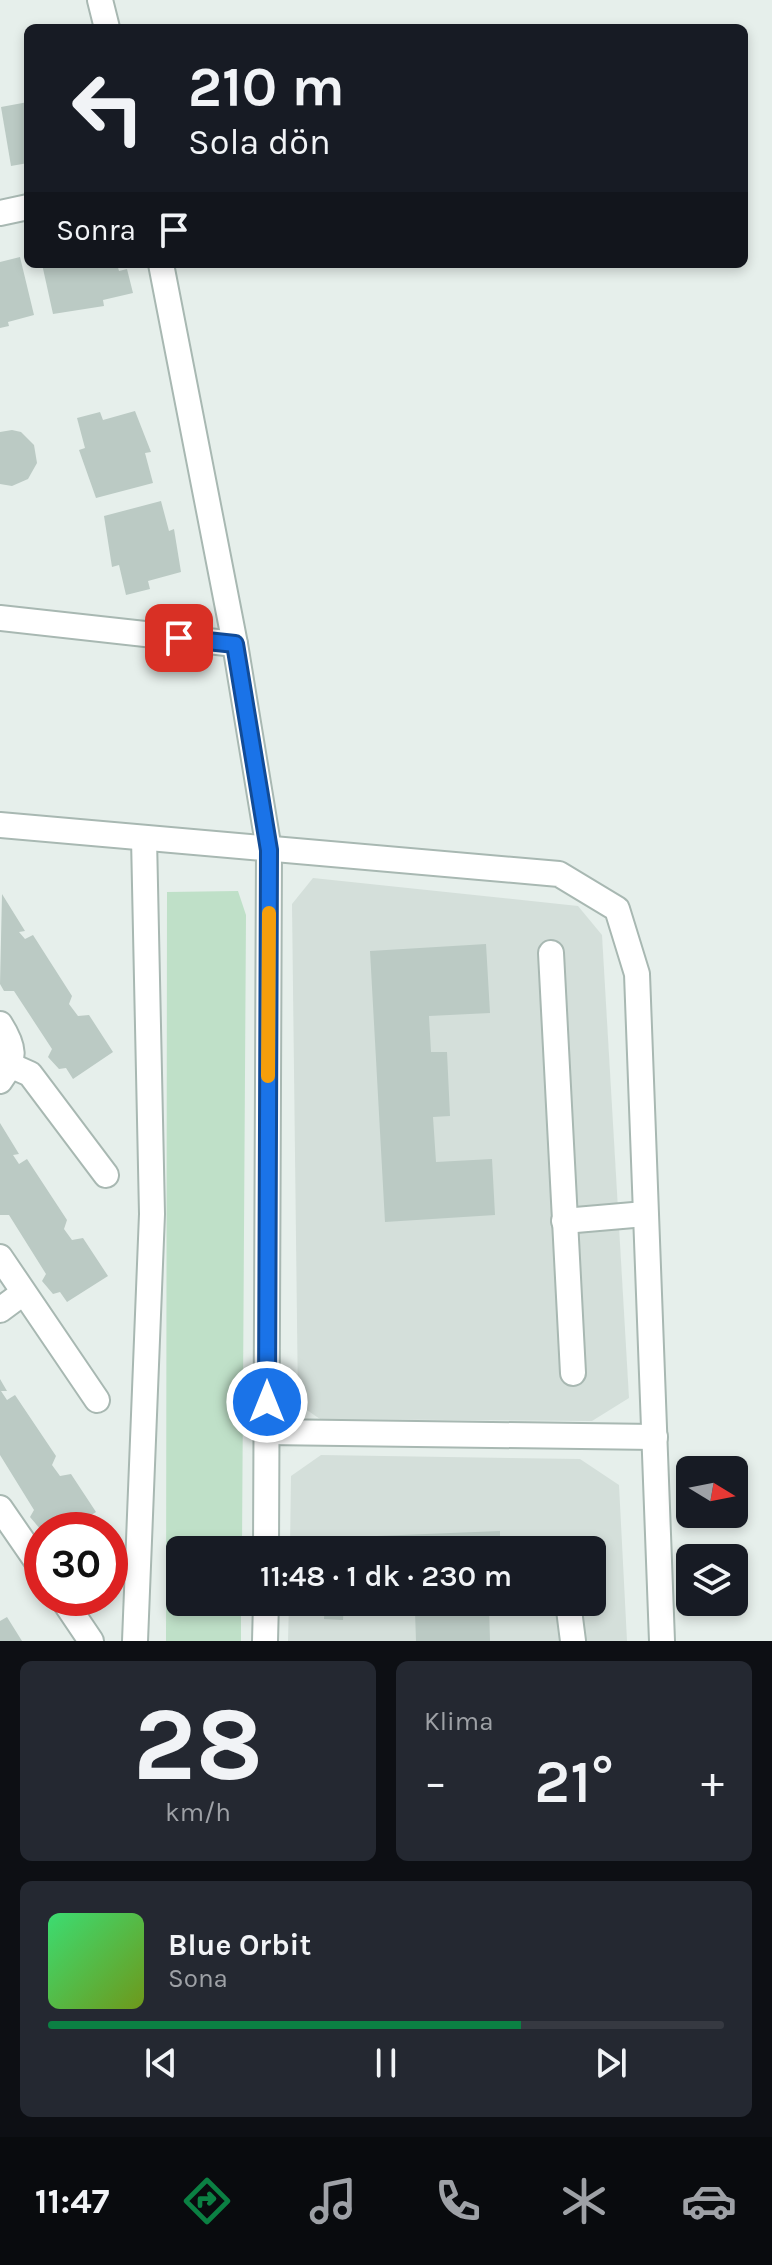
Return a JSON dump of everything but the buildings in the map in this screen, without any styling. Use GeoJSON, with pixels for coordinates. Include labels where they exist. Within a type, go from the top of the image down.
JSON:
{"type":"FeatureCollection","features":[{"type":"Feature","properties":{"kind":"street"},"geometry":{"type":"LineString","coordinates":[[100,0],[106,24]]}},
{"type":"Feature","properties":{"kind":"street"},"geometry":{"type":"LineString","coordinates":[[0,213],[24,208]]}},
{"type":"Feature","properties":{"kind":"street"},"geometry":{"type":"LineString","coordinates":[[162,268],[235,644],[269,850],[266,1536]]}},
{"type":"Feature","properties":{"kind":"street"},"geometry":{"type":"LineString","coordinates":[[0,618],[235,644]]}},
{"type":"Feature","properties":{"kind":"street"},"geometry":{"type":"LineString","coordinates":[[0,825],[559,874],[617,909],[637,974],[662,1641]]}},
{"type":"Feature","properties":{"kind":"street"},"geometry":{"type":"LineString","coordinates":[[135,1641],[152,1214],[144,838]]}},
{"type":"Feature","properties":{"kind":"street"},"geometry":{"type":"LineString","coordinates":[[551,953],[573,1373]]}},
{"type":"Feature","properties":{"kind":"street"},"geometry":{"type":"LineString","coordinates":[[0,1024],[13,1044],[6,1073],[30,1074],[106,1175]]}},
{"type":"Feature","properties":{"kind":"street"},"geometry":{"type":"LineString","coordinates":[[564,1221],[645,1214]]}},
{"type":"Feature","properties":{"kind":"street"},"geometry":{"type":"LineString","coordinates":[[0,1257],[97,1400]]}},
{"type":"Feature","properties":{"kind":"street"},"geometry":{"type":"LineString","coordinates":[[0,1310],[23,1293]]}},
{"type":"Feature","properties":{"kind":"street"},"geometry":{"type":"LineString","coordinates":[[267,1432],[655,1437]]}},
{"type":"Feature","properties":{"kind":"street"},"geometry":{"type":"LineString","coordinates":[[0,1508],[24,1543]]}},
{"type":"Feature","properties":{"kind":"street"},"geometry":{"type":"LineString","coordinates":[[74,1616],[91,1641]]}},
{"type":"Feature","properties":{"kind":"street"},"geometry":{"type":"LineString","coordinates":[[265,1641],[266,1616]]}},
{"type":"Feature","properties":{"kind":"street"},"geometry":{"type":"LineString","coordinates":[[570,1616],[573,1641]]}},
{"type":"Feature","properties":{"kind":"shaded area"},"geometry":{"type":"Polygon","coordinates":[[[313,878],[578,906],[602,935],[629,1398],[592,1421],[320,1419],[298,1404],[292,904],[313,878]]]}},
{"type":"Feature","properties":{"kind":"shaded area"},"geometry":{"type":"Polygon","coordinates":[[[321,1455],[580,1459],[619,1485],[627,1641],[288,1641],[289,1616],[606,1616],[606,1536],[290,1536],[291,1476],[321,1455]]]}},
{"type":"Feature","properties":{"kind":"green space"},"geometry":{"type":"Polygon","coordinates":[[[238,891],[246,915],[242,1536],[166,1536],[167,892],[238,891]]]}},
{"type":"Feature","properties":{"kind":"green space"},"geometry":{"type":"Polygon","coordinates":[[[166,1616],[241,1616],[241,1641],[166,1641],[166,1616]]]}},
{"type":"Feature","properties":{"kind":"slow traffic"},"geometry":{"type":"LineString","coordinates":[[268,1076],[269,913]]}},
{"type":"Feature","properties":{"kind":"route"},"geometry":{"type":"LineString","coordinates":[[179,638],[235,644],[269,850],[267,1402]]}}]}
